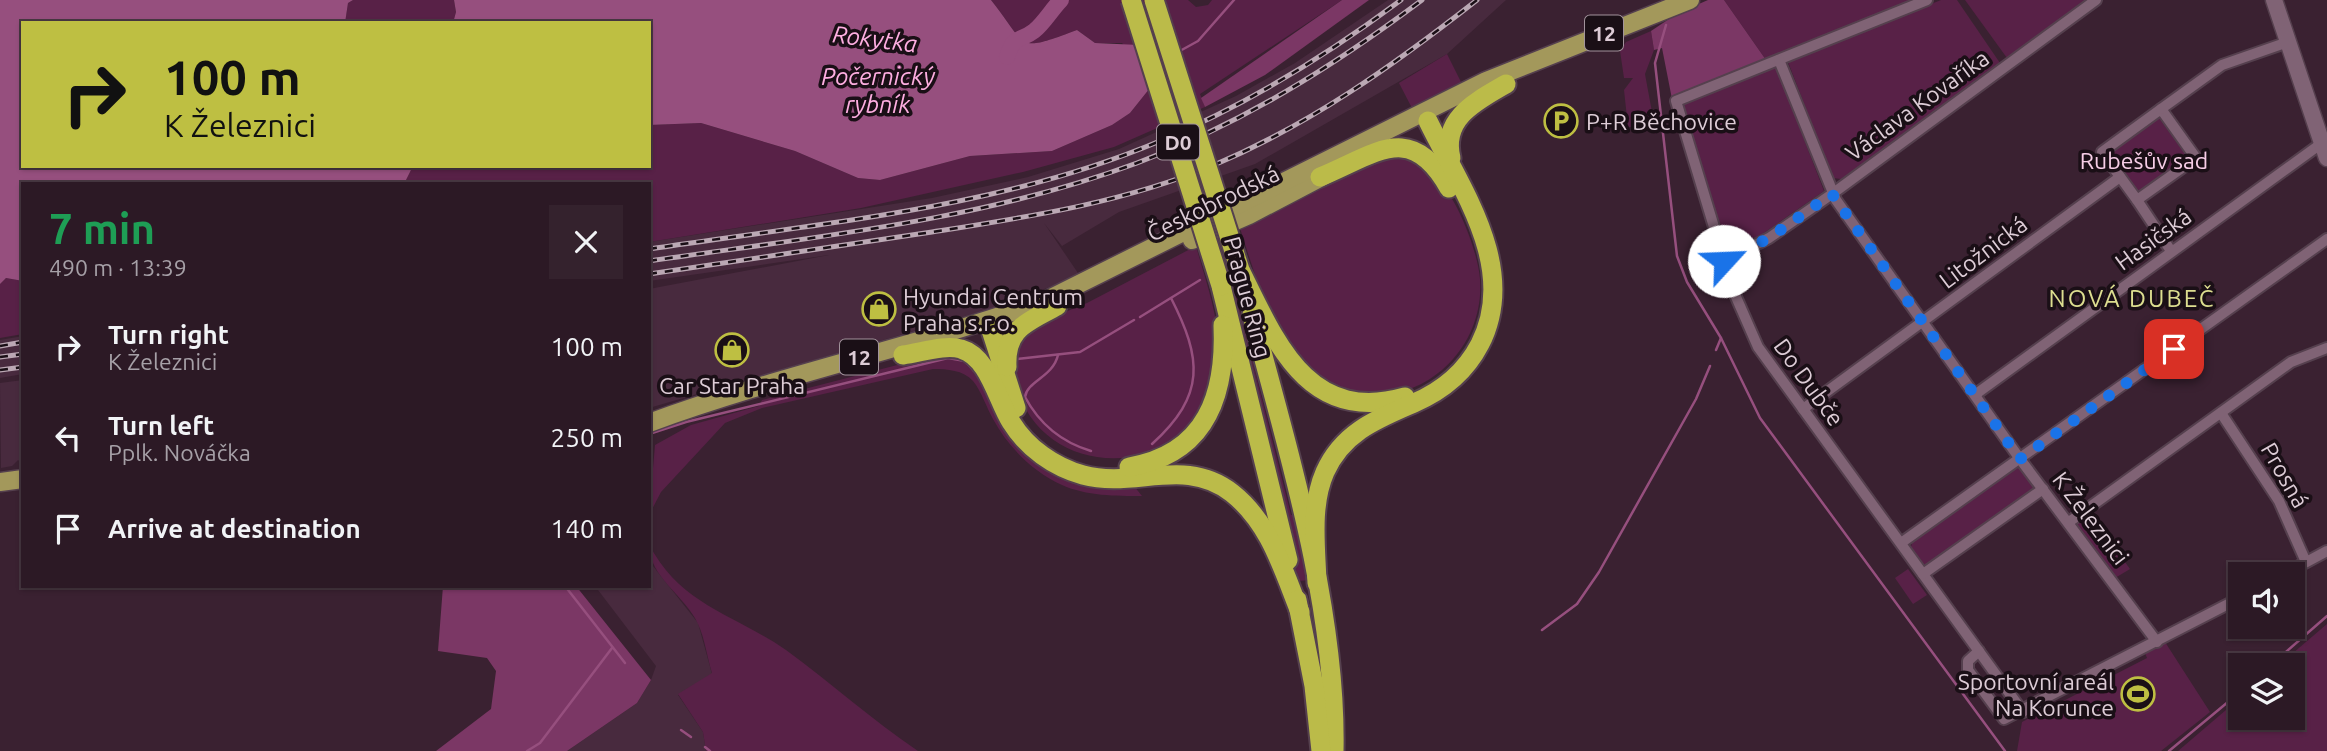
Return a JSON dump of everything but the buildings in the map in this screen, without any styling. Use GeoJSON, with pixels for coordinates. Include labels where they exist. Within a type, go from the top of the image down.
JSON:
{"type":"FeatureCollection","features":[{"type":"Feature","properties":{"kind":"highway","name":"Prague Ring"},"geometry":{"type":"LineString","coordinates":[[1131,0],[1222,292],[1263,449],[1300,612]]}},
{"type":"Feature","properties":{"kind":"highway","name":"Prague Ring"},"geometry":{"type":"LineString","coordinates":[[1154,0],[1244,282],[1284,435],[1317,583]]}},
{"type":"Feature","properties":{"kind":"highway"},"geometry":{"type":"LineString","coordinates":[[1464,195],[1449,151],[1450,131],[1467,108],[1506,84]]}},
{"type":"Feature","properties":{"kind":"highway"},"geometry":{"type":"LineString","coordinates":[[1244,282],[1283,354],[1316,387],[1354,401],[1402,399],[1420,392],[1445,376],[1474,341],[1483,315],[1486,294],[1484,267],[1476,238],[1422,119]]}},
{"type":"Feature","properties":{"kind":"highway"},"geometry":{"type":"LineString","coordinates":[[1334,751],[1331,678],[1317,583],[1317,501],[1325,473],[1336,453],[1369,422],[1416,402],[1451,381],[1470,362],[1486,332],[1494,297],[1493,269],[1485,239],[1422,119]]}},
{"type":"Feature","properties":{"kind":"highway"},"geometry":{"type":"LineString","coordinates":[[1320,177],[1387,150],[1413,149],[1439,172],[1476,238]]}},
{"type":"Feature","properties":{"kind":"highway"},"geometry":{"type":"LineString","coordinates":[[984,327],[1013,414],[1045,442],[1081,462],[1123,467],[1149,462],[1166,454],[1189,439],[1203,424],[1219,392],[1224,364],[1222,292]]}},
{"type":"Feature","properties":{"kind":"highway"},"geometry":{"type":"LineString","coordinates":[[1013,414],[1007,367],[1009,340],[1021,326],[1057,306]]}},
{"type":"Feature","properties":{"kind":"highway"},"geometry":{"type":"LineString","coordinates":[[903,355],[954,348],[971,354],[1042,455],[1074,472],[1110,479],[1178,473],[1201,476],[1223,486],[1249,508],[1265,530],[1300,612],[1314,686],[1321,751]]}},
{"type":"Feature","properties":{"kind":"main road","name":"Českobrodská"},"geometry":{"type":"LineString","coordinates":[[741,393],[796,384],[903,355],[984,327],[1083,284],[1422,119],[1653,25],[1687,1]]}},
{"type":"Feature","properties":{"kind":"main road","name":"Českobrodská"},"geometry":{"type":"LineString","coordinates":[[651,422],[741,393],[1057,306],[1165,252],[1250,215],[1523,65],[1687,1]]}},
{"type":"Feature","properties":{"kind":"main road"},"geometry":{"type":"LineString","coordinates":[[0,482],[21,480]]}},
{"type":"Feature","properties":{"kind":"street"},"geometry":{"type":"LineString","coordinates":[[1779,60],[1927,0]]}},
{"type":"Feature","properties":{"kind":"street","name":"Václava Kovaříka"},"geometry":{"type":"LineString","coordinates":[[1724,261],[1769,238],[1832,194],[2096,0]]}},
{"type":"Feature","properties":{"kind":"street"},"geometry":{"type":"LineString","coordinates":[[2274,0],[2325,150]]}},
{"type":"Feature","properties":{"kind":"street"},"geometry":{"type":"LineString","coordinates":[[2171,251],[2102,152],[2222,65],[2288,42]]}},
{"type":"Feature","properties":{"kind":"street","name":"Do Dubče"},"geometry":{"type":"LineString","coordinates":[[1779,60],[1676,101],[1724,261],[1750,334],[2023,712]]}},
{"type":"Feature","properties":{"kind":"street","name":"K Železnici"},"geometry":{"type":"LineString","coordinates":[[1779,60],[1832,194],[2020,459],[2157,642]]}},
{"type":"Feature","properties":{"kind":"street"},"geometry":{"type":"LineString","coordinates":[[2137,200],[2196,158],[2161,109]]}},
{"type":"Feature","properties":{"kind":"street","name":"Hasičská"},"geometry":{"type":"LineString","coordinates":[[1976,394],[2171,251],[2325,150]]}},
{"type":"Feature","properties":{"kind":"street","name":"Litožnická"},"geometry":{"type":"LineString","coordinates":[[1803,409],[2120,177]]}},
{"type":"Feature","properties":{"kind":"street"},"geometry":{"type":"LineString","coordinates":[[1901,543],[2327,239]]}},
{"type":"Feature","properties":{"kind":"street"},"geometry":{"type":"LineString","coordinates":[[2069,522],[2291,362],[2327,348]]}},
{"type":"Feature","properties":{"kind":"street","name":"Prosná"},"geometry":{"type":"LineString","coordinates":[[2221,413],[2279,501],[2306,562]]}},
{"type":"Feature","properties":{"kind":"street"},"geometry":{"type":"LineString","coordinates":[[1923,574],[2043,489]]}},
{"type":"Feature","properties":{"kind":"street"},"geometry":{"type":"LineString","coordinates":[[2306,562],[2327,551]]}},
{"type":"Feature","properties":{"kind":"street"},"geometry":{"type":"LineString","coordinates":[[1979,651],[1968,661],[1968,670],[2004,719],[2023,712],[2228,604]]}},
{"type":"Feature","properties":{"kind":"shaded area"},"geometry":{"type":"Polygon","coordinates":[[[1342,0],[1369,0],[1265,75],[1205,107],[1201,98],[1342,0]]]}},
{"type":"Feature","properties":{"kind":"shaded area"},"geometry":{"type":"Polygon","coordinates":[[[1388,0],[1506,0],[1447,54],[1255,164],[1119,212],[1062,246],[1044,223],[1080,276],[986,310],[651,407],[651,289],[829,255],[651,281],[651,242],[932,198],[1028,177],[1119,149],[1236,96],[1295,63],[1388,0]]]}},
{"type":"Feature","properties":{"kind":"shaded area"},"geometry":{"type":"Polygon","coordinates":[[[1708,0],[1724,0],[1766,60],[1672,99],[1662,48],[1654,50],[1651,31],[1678,13],[1708,0]]]}},
{"type":"Feature","properties":{"kind":"shaded area"},"geometry":{"type":"Polygon","coordinates":[[[21,336],[21,374],[0,378],[0,340],[21,336]]]}},
{"type":"Feature","properties":{"kind":"shaded area"},"geometry":{"type":"Polygon","coordinates":[[[21,380],[21,462],[18,460],[12,466],[1,468],[0,383],[21,380]]]}},
{"type":"Feature","properties":{"kind":"shaded area"},"geometry":{"type":"Polygon","coordinates":[[[651,564],[698,623],[712,674],[678,695],[703,732],[706,751],[567,751],[637,703],[656,666],[597,588],[651,588],[651,564]]]}},
{"type":"Feature","properties":{"kind":"shaded area"},"geometry":{"type":"Polygon","coordinates":[[[443,588],[578,588],[651,680],[637,703],[567,751],[436,751],[491,709],[496,671],[487,658],[438,651],[443,588]]]}},
{"type":"Feature","properties":{"kind":"green space"},"geometry":{"type":"Polygon","coordinates":[[[353,0],[454,0],[456,12],[454,21],[345,21],[348,3],[353,0]]]}},
{"type":"Feature","properties":{"kind":"green space"},"geometry":{"type":"Polygon","coordinates":[[[991,0],[1188,0],[1196,7],[1208,5],[1212,0],[1342,0],[1200,94],[1205,107],[1114,147],[1023,172],[861,208],[651,242],[651,182],[405,182],[412,168],[651,168],[651,125],[701,123],[795,151],[858,178],[880,180],[970,156],[1052,151],[1112,125],[1130,113],[1154,83],[1122,43],[1095,43],[1077,30],[1043,42],[1025,42],[991,0]]]}},
{"type":"Feature","properties":{"kind":"green space"},"geometry":{"type":"Polygon","coordinates":[[[1724,0],[1921,0],[1766,60],[1724,0]]]}},
{"type":"Feature","properties":{"kind":"green space"},"geometry":{"type":"Polygon","coordinates":[[[1941,0],[1957,0],[2000,63],[1841,179],[1833,178],[1788,62],[1941,0]]]}},
{"type":"Feature","properties":{"kind":"green space"},"geometry":{"type":"Polygon","coordinates":[[[1965,0],[2086,0],[2007,58],[1965,0]]]}},
{"type":"Feature","properties":{"kind":"green space"},"geometry":{"type":"Polygon","coordinates":[[[1651,31],[1654,50],[1645,74],[1656,134],[1641,127],[1628,127],[1624,90],[1633,78],[1624,78],[1620,51],[1626,42],[1651,31]]]}},
{"type":"Feature","properties":{"kind":"green space"},"geometry":{"type":"Polygon","coordinates":[[[1447,54],[1463,86],[1413,110],[1399,83],[1447,54]]]}},
{"type":"Feature","properties":{"kind":"green space"},"geometry":{"type":"Polygon","coordinates":[[[1776,67],[1824,191],[1748,244],[1726,251],[1682,104],[1776,67]]]}},
{"type":"Feature","properties":{"kind":"green space","name":"Rubešův sad"},"geometry":{"type":"Polygon","coordinates":[[[2159,118],[2185,154],[2184,161],[2144,192],[2133,190],[2113,162],[2115,149],[2159,118]]]}},
{"type":"Feature","properties":{"kind":"green space"},"geometry":{"type":"Polygon","coordinates":[[[1408,152],[1443,186],[1462,217],[1479,268],[1478,307],[1470,333],[1456,356],[1437,374],[1414,387],[1389,394],[1362,394],[1317,378],[1302,368],[1272,318],[1240,228],[1368,162],[1408,152]]]}},
{"type":"Feature","properties":{"kind":"green space"},"geometry":{"type":"Polygon","coordinates":[[[1196,246],[1214,311],[1218,360],[1214,383],[1192,425],[1183,435],[1166,446],[1127,457],[1086,455],[1050,438],[1024,407],[1016,386],[1013,344],[1026,328],[1087,303],[1196,246]]]}},
{"type":"Feature","properties":{"kind":"green space"},"geometry":{"type":"Polygon","coordinates":[[[6,278],[21,281],[21,334],[0,338],[0,284],[6,278]]]}},
{"type":"Feature","properties":{"kind":"green space"},"geometry":{"type":"Polygon","coordinates":[[[1236,296],[1291,515],[1297,514],[1310,580],[1298,581],[1232,297],[1236,296]]]}},
{"type":"Feature","properties":{"kind":"green space"},"geometry":{"type":"Polygon","coordinates":[[[936,355],[967,358],[1021,447],[1134,486],[1142,496],[1091,493],[1071,489],[1051,480],[1022,458],[1006,439],[969,377],[960,372],[933,369],[762,408],[725,423],[661,492],[651,511],[655,445],[691,425],[759,406],[762,400],[936,355]]]}},
{"type":"Feature","properties":{"kind":"green space"},"geometry":{"type":"Polygon","coordinates":[[[2021,465],[2037,487],[1930,564],[1921,564],[1910,549],[1913,541],[2021,465]]]}},
{"type":"Feature","properties":{"kind":"green space"},"geometry":{"type":"Polygon","coordinates":[[[2089,512],[2130,569],[2115,578],[2075,524],[2089,512]]]}},
{"type":"Feature","properties":{"kind":"green space"},"geometry":{"type":"Polygon","coordinates":[[[651,547],[662,565],[692,595],[786,650],[918,751],[706,751],[703,732],[678,694],[712,673],[704,642],[692,614],[655,567],[651,547]]]}},
{"type":"Feature","properties":{"kind":"green space"},"geometry":{"type":"Polygon","coordinates":[[[1908,569],[1927,595],[1913,604],[1895,578],[1908,569]]]}},
{"type":"Feature","properties":{"kind":"green space"},"geometry":{"type":"Polygon","coordinates":[[[2327,624],[2327,751],[2178,751],[2228,708],[2228,730],[2305,730],[2305,653],[2293,653],[2327,624]]]}},
{"type":"Feature","properties":{"kind":"green space","name":"Sportovní areál Na Korunce"},"geometry":{"type":"Polygon","coordinates":[[[2165,642],[2210,712],[2161,751],[2017,751],[2022,722],[2147,658],[2145,653],[2165,642]]]}},
{"type":"Feature","properties":{"kind":"water"},"geometry":{"type":"Polygon","coordinates":[[[0,0],[353,0],[348,3],[345,21],[21,21],[21,168],[412,168],[405,182],[21,182],[21,281],[6,278],[0,284],[0,0]]]}},
{"type":"Feature","properties":{"kind":"water","name":"Počernický rybník"},"geometry":{"type":"Polygon","coordinates":[[[454,0],[991,0],[1025,42],[1043,42],[1077,30],[1095,43],[1139,45],[1154,83],[1130,113],[1112,125],[1052,151],[970,156],[880,180],[858,178],[795,151],[701,123],[651,125],[651,21],[454,21],[456,12],[454,0]]]}},
{"type":"Feature","properties":{"kind":"waterway","name":"Rokytka"},"geometry":{"type":"LineString","coordinates":[[1007,57],[1015,42],[1038,28],[1061,0]]}},
{"type":"Feature","properties":{"kind":"waterway"},"geometry":{"type":"LineString","coordinates":[[1178,52],[1198,41],[1234,0]]}},
{"type":"Feature","properties":{"kind":"waterway"},"geometry":{"type":"LineString","coordinates":[[1666,25],[1655,63],[1677,256],[1687,282],[1721,338],[1760,418],[2005,751]]}},
{"type":"Feature","properties":{"kind":"waterway"},"geometry":{"type":"LineString","coordinates":[[1140,317],[1200,280]]}},
{"type":"Feature","properties":{"kind":"waterway"},"geometry":{"type":"LineString","coordinates":[[1152,444],[1182,409],[1190,392],[1193,376],[1189,340],[1171,298]]}},
{"type":"Feature","properties":{"kind":"waterway"},"geometry":{"type":"LineString","coordinates":[[1017,359],[1080,352],[1134,320]]}},
{"type":"Feature","properties":{"kind":"waterway"},"geometry":{"type":"LineString","coordinates":[[1716,350],[1721,338]]}},
{"type":"Feature","properties":{"kind":"waterway"},"geometry":{"type":"LineString","coordinates":[[1058,355],[1051,369],[1030,387],[1025,397],[1037,416],[1052,431],[1070,443],[1091,451]]}},
{"type":"Feature","properties":{"kind":"waterway"},"geometry":{"type":"LineString","coordinates":[[651,433],[686,422],[948,358],[965,361],[974,371]]}},
{"type":"Feature","properties":{"kind":"waterway"},"geometry":{"type":"LineString","coordinates":[[1542,630],[1577,604],[1599,572],[1696,399],[1710,366]]}},
{"type":"Feature","properties":{"kind":"waterway"},"geometry":{"type":"LineString","coordinates":[[567,588],[625,663]]}},
{"type":"Feature","properties":{"kind":"waterway"},"geometry":{"type":"LineString","coordinates":[[2285,653],[2327,616]]}},
{"type":"Feature","properties":{"kind":"waterway"},"geometry":{"type":"LineString","coordinates":[[527,751],[540,743],[612,648]]}},
{"type":"Feature","properties":{"kind":"waterway"},"geometry":{"type":"LineString","coordinates":[[2169,751],[2228,702]]}},
{"type":"Feature","properties":{"kind":"waterway"},"geometry":{"type":"LineString","coordinates":[[681,730],[691,737]]}},
{"type":"Feature","properties":{"kind":"waterway"},"geometry":{"type":"LineString","coordinates":[[705,747],[710,751]]}},
{"type":"Feature","properties":{"kind":"railway"},"geometry":{"type":"LineString","coordinates":[[651,249],[908,211],[1036,183],[1099,164],[1160,141],[1223,112],[1314,60],[1401,0]]}},
{"type":"Feature","properties":{"kind":"railway"},"geometry":{"type":"LineString","coordinates":[[651,261],[896,225],[1078,183],[1175,148],[1250,112],[1355,48],[1422,0]]}},
{"type":"Feature","properties":{"kind":"railway"},"geometry":{"type":"LineString","coordinates":[[651,274],[1039,214],[1110,199],[1180,178],[1250,149],[1318,112],[1383,70],[1477,0]]}},
{"type":"Feature","properties":{"kind":"railway"},"geometry":{"type":"LineString","coordinates":[[0,346],[21,342]]}},
{"type":"Feature","properties":{"kind":"railway"},"geometry":{"type":"LineString","coordinates":[[0,357],[21,354]]}},
{"type":"Feature","properties":{"kind":"railway"},"geometry":{"type":"LineString","coordinates":[[0,370],[21,367]]}},
{"type":"Feature","properties":{"kind":"place","name":"P+R Běchovice"},"geometry":{"type":"Point","coordinates":[1561,121]}},
{"type":"Feature","properties":{"kind":"place","name":"Hyundai Centrum Praha s.r.o."},"geometry":{"type":"Point","coordinates":[879,309]}},
{"type":"Feature","properties":{"kind":"place","name":"Car Star Praha"},"geometry":{"type":"Point","coordinates":[732,350]}},
{"type":"Feature","properties":{"kind":"place","name":"Sportovní areál Na Korunce"},"geometry":{"type":"Point","coordinates":[2138,694]}},
{"type":"Feature","properties":{"kind":"district","name":"NOVÁ DUBEČ"},"geometry":{"type":"Point","coordinates":[2132,298]}},
{"type":"Feature","properties":{"kind":"route"},"geometry":{"type":"LineString","coordinates":[[1724,261],[1753,248],[1832,194],[2020,459],[2174,349]]}}]}
